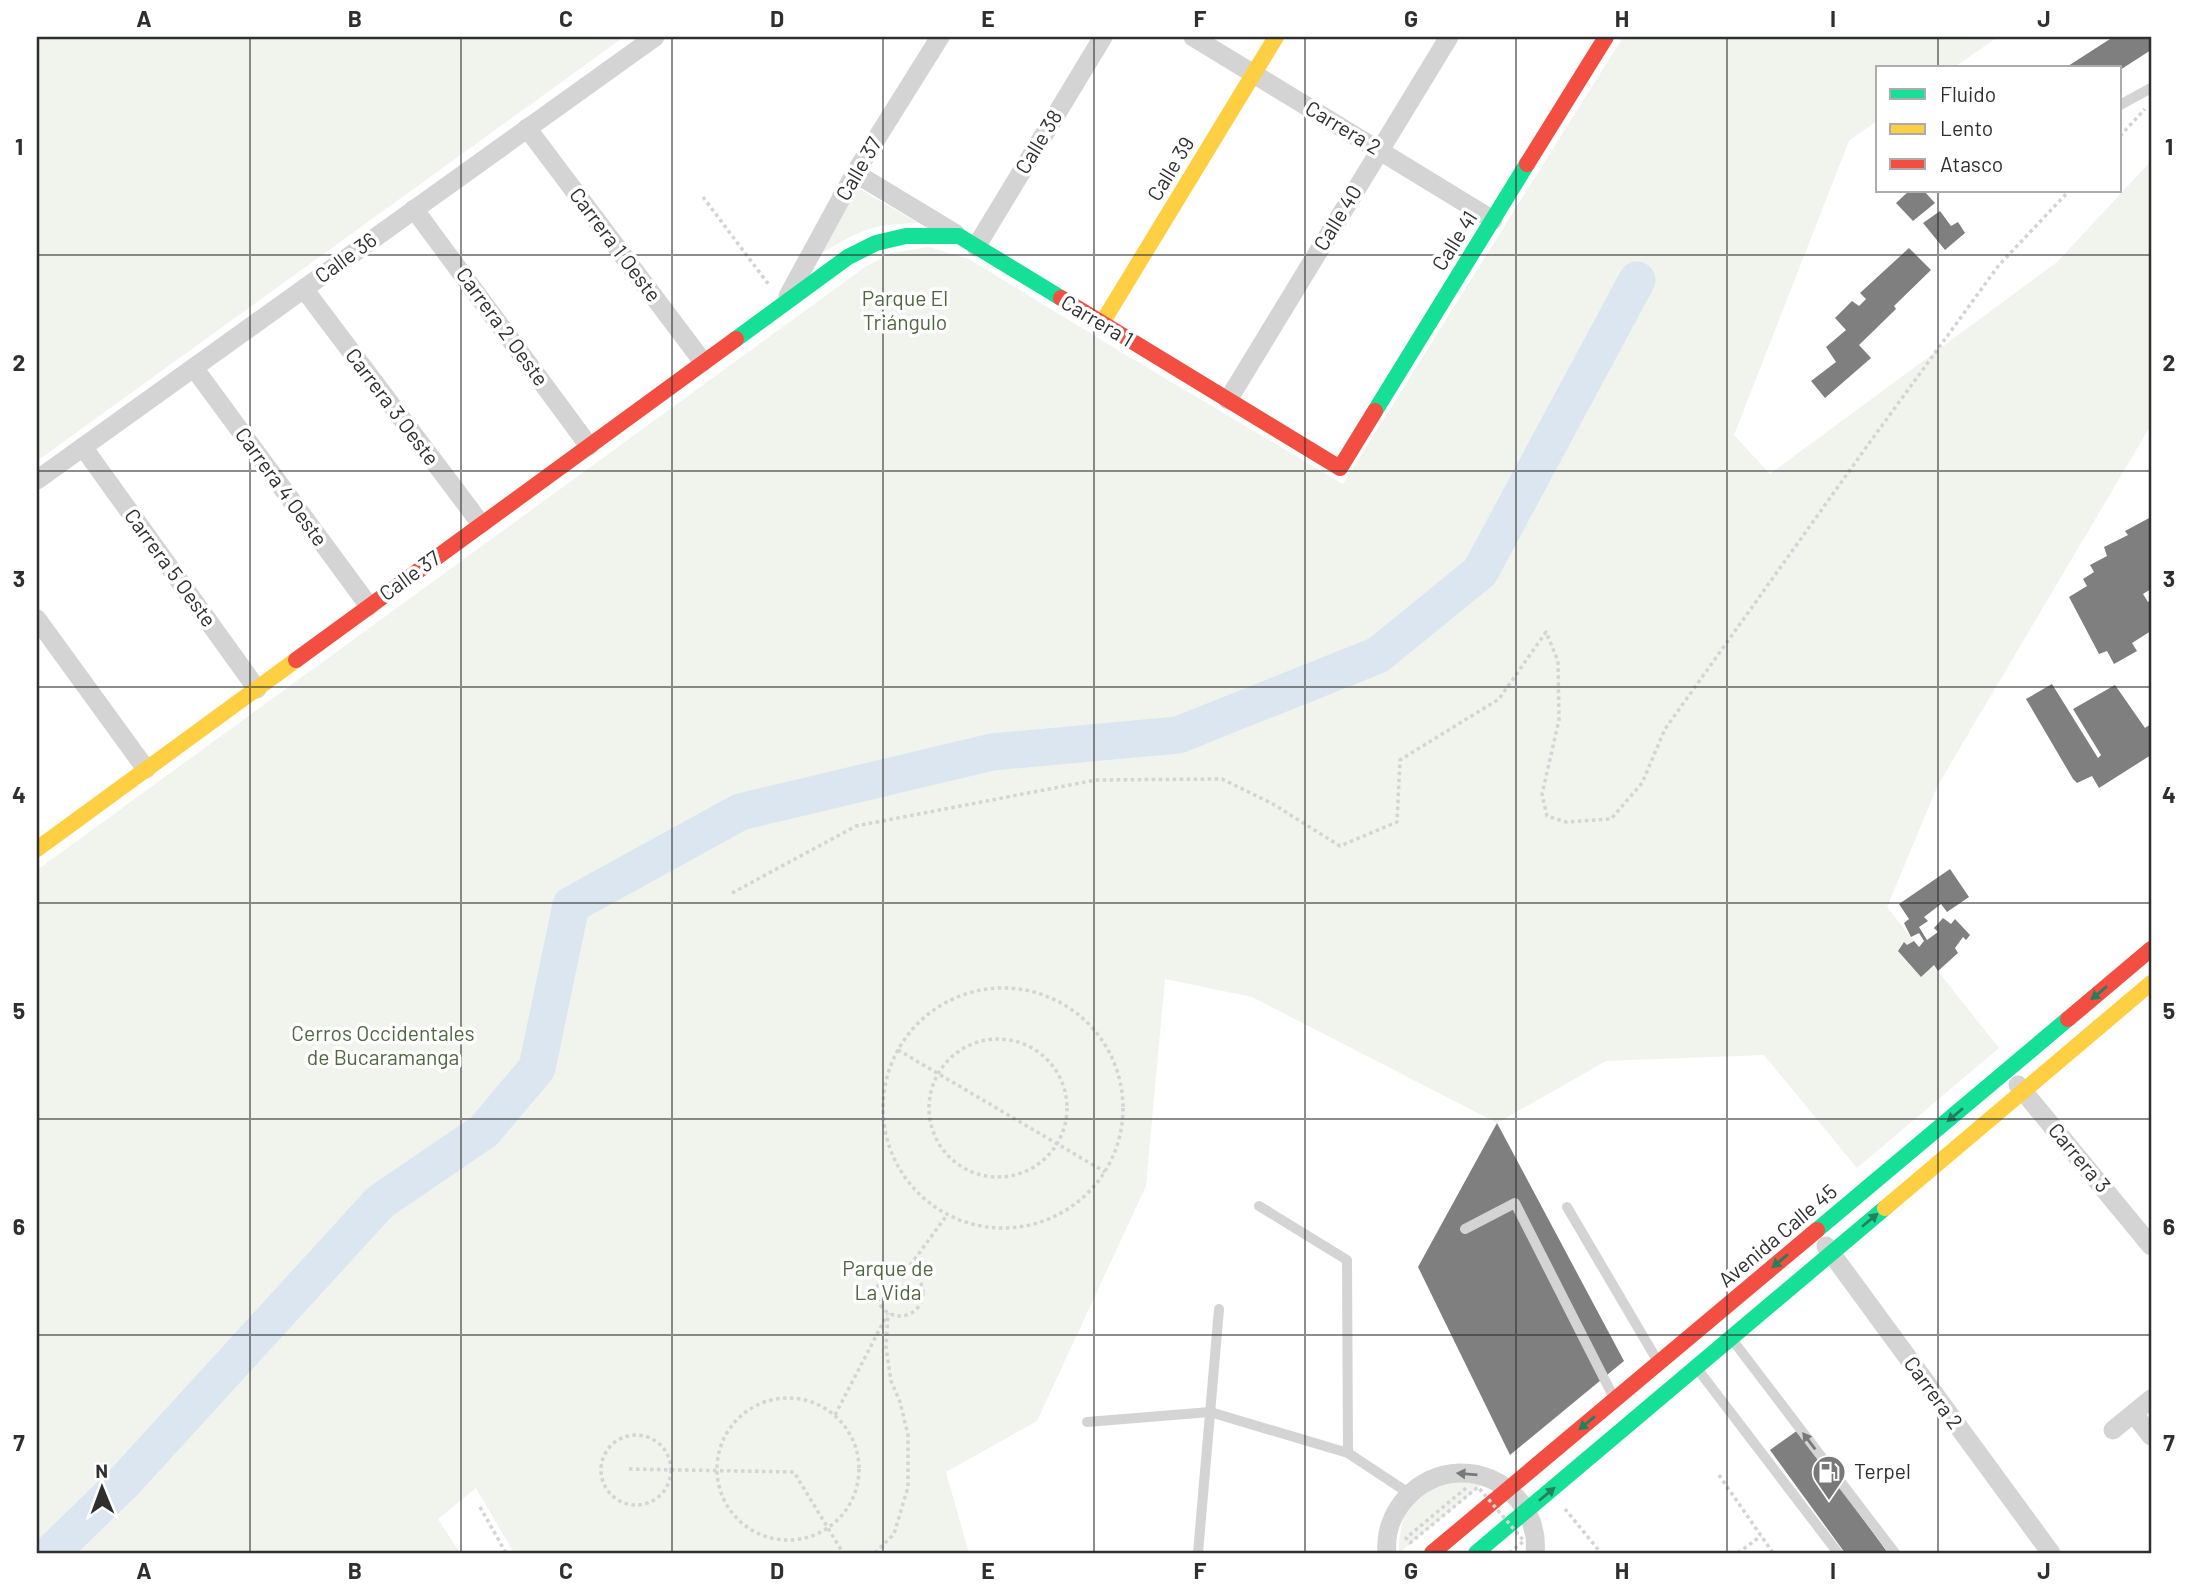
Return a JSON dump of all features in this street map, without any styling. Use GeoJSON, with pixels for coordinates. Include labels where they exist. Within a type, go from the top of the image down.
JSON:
{"type":"FeatureCollection","features":[{"type":"Feature","properties":{"kind":"street","name":"Calle 36"},"geometry":{"type":"LineString","coordinates":[[37,480],[655,37]]}},
{"type":"Feature","properties":{"kind":"street","name":"Calle 37"},"geometry":{"type":"LineString","coordinates":[[784,304],[855,173],[940,37]]}},
{"type":"Feature","properties":{"kind":"street","name":"Calle 38"},"geometry":{"type":"LineString","coordinates":[[968,242],[1103,37]]}},
{"type":"Feature","properties":{"kind":"street","name":"Carrera 2"},"geometry":{"type":"LineString","coordinates":[[1193,37],[1493,220]]}},
{"type":"Feature","properties":{"kind":"street","name":"Calle 39"},"geometry":{"type":"LineString","coordinates":[[1102,323],[1276,37]]}},
{"type":"Feature","properties":{"kind":"street","name":"Calle 40"},"geometry":{"type":"LineString","coordinates":[[1228,400],[1449,37]]}},
{"type":"Feature","properties":{"kind":"street","name":"Calle 41"},"geometry":{"type":"LineString","coordinates":[[1340,468],[1606,37]]}},
{"type":"Feature","properties":{"kind":"street","name":"Carrera 1 Oeste"},"geometry":{"type":"LineString","coordinates":[[527,128],[703,362]]}},
{"type":"Feature","properties":{"kind":"street","name":"Carrera 1"},"geometry":{"type":"LineString","coordinates":[[855,173],[1340,468]]}},
{"type":"Feature","properties":{"kind":"street","name":"Carrera 2 Oeste"},"geometry":{"type":"LineString","coordinates":[[414,209],[589,446]]}},
{"type":"Feature","properties":{"kind":"street","name":"Calle 37"},"geometry":{"type":"LineString","coordinates":[[37,849],[703,362],[860,251],[887,239],[913,236],[968,242]]}},
{"type":"Feature","properties":{"kind":"street","name":"Carrera 3 Oeste"},"geometry":{"type":"LineString","coordinates":[[304,289],[481,524]]}},
{"type":"Feature","properties":{"kind":"street","name":"Carrera 4 Oeste"},"geometry":{"type":"LineString","coordinates":[[194,368],[369,606]]}},
{"type":"Feature","properties":{"kind":"street","name":"Carrera 5 Oeste"},"geometry":{"type":"LineString","coordinates":[[83,447],[257,689]]}},
{"type":"Feature","properties":{"kind":"street"},"geometry":{"type":"LineString","coordinates":[[37,619],[146,769]]}},
{"type":"Feature","properties":{"kind":"street","name":"Avenida Calle 45"},"geometry":{"type":"LineString","coordinates":[[1432,1553],[2151,949]]}},
{"type":"Feature","properties":{"kind":"street"},"geometry":{"type":"LineString","coordinates":[[1476,1553],[2151,983]]}},
{"type":"Feature","properties":{"kind":"street","name":"Carrera 3"},"geometry":{"type":"LineString","coordinates":[[2007,1071],[2151,1246]]}},
{"type":"Feature","properties":{"kind":"street","name":"Carrera 2"},"geometry":{"type":"LineString","coordinates":[[1815,1232],[2050,1553]]}},
{"type":"Feature","properties":{"kind":"street"},"geometry":{"type":"LineString","coordinates":[[2113,1430],[2151,1399]]}},
{"type":"Feature","properties":{"kind":"street"},"geometry":{"type":"LineString","coordinates":[[2134,1413],[2151,1436]]}},
{"type":"Feature","properties":{"kind":"street"},"geometry":{"type":"LineString","coordinates":[[1387,1553],[1389,1529],[1397,1510],[1409,1494],[1424,1483],[1459,1473],[1494,1480],[1508,1489],[1526,1511],[1533,1525],[1535,1553]]}},
{"type":"Feature","properties":{"kind":"lane"},"geometry":{"type":"LineString","coordinates":[[2122,104],[2151,88]]}},
{"type":"Feature","properties":{"kind":"lane"},"geometry":{"type":"LineString","coordinates":[[1465,1228],[1515,1203],[1615,1400]]}},
{"type":"Feature","properties":{"kind":"lane"},"geometry":{"type":"LineString","coordinates":[[1259,1206],[1347,1260],[1348,1453]]}},
{"type":"Feature","properties":{"kind":"lane"},"geometry":{"type":"LineString","coordinates":[[1567,1207],[1659,1363]]}},
{"type":"Feature","properties":{"kind":"lane"},"geometry":{"type":"LineString","coordinates":[[1198,1553],[1219,1309]]}},
{"type":"Feature","properties":{"kind":"lane"},"geometry":{"type":"LineString","coordinates":[[1731,1338],[1895,1553]]}},
{"type":"Feature","properties":{"kind":"lane"},"geometry":{"type":"LineString","coordinates":[[1696,1367],[1838,1553]]}},
{"type":"Feature","properties":{"kind":"lane"},"geometry":{"type":"LineString","coordinates":[[1087,1422],[1210,1412],[1348,1453],[1409,1494]]}},
{"type":"Feature","properties":{"kind":"path"},"geometry":{"type":"LineString","coordinates":[[2122,134],[2151,103]]}},
{"type":"Feature","properties":{"kind":"path"},"geometry":{"type":"LineString","coordinates":[[732,893],[856,826],[1096,780],[1222,779],[1273,804],[1340,846],[1397,822],[1400,760],[1499,699],[1546,632],[1558,661],[1559,720],[1542,794],[1548,816],[1566,821],[1611,819],[1642,783],[1665,729],[1999,265],[2068,192]]}},
{"type":"Feature","properties":{"kind":"path"},"geometry":{"type":"LineString","coordinates":[[703,197],[784,304]]}},
{"type":"Feature","properties":{"kind":"path"},"geometry":{"type":"LineString","coordinates":[[1011,987],[1051,997],[1085,1019],[1110,1049],[1123,1086],[1124,1124],[1113,1161],[1090,1192],[1059,1215],[1023,1227],[984,1227],[947,1215],[914,1190],[892,1156],[882,1116],[886,1076],[898,1050],[904,1039],[933,1010],[970,992],[1011,987]]}},
{"type":"Feature","properties":{"kind":"path"},"geometry":{"type":"LineString","coordinates":[[1006,1038],[1027,1044],[1046,1057],[1060,1074],[1067,1096],[1068,1118],[1058,1144],[1047,1158],[1028,1171],[1005,1177],[982,1176],[960,1166],[942,1150],[931,1130],[928,1107],[932,1083],[944,1063],[962,1048],[983,1040],[1006,1038]]}},
{"type":"Feature","properties":{"kind":"path"},"geometry":{"type":"LineString","coordinates":[[898,1050],[1105,1172]]}},
{"type":"Feature","properties":{"kind":"path"},"geometry":{"type":"LineString","coordinates":[[906,1271],[947,1215]]}},
{"type":"Feature","properties":{"kind":"path"},"geometry":{"type":"LineString","coordinates":[[892,1271],[906,1271],[919,1280],[923,1295],[911,1314],[895,1316],[888,1313],[878,1302],[877,1287],[885,1275],[892,1271]]}},
{"type":"Feature","properties":{"kind":"path"},"geometry":{"type":"LineString","coordinates":[[835,1415],[888,1313]]}},
{"type":"Feature","properties":{"kind":"path"},"geometry":{"type":"LineString","coordinates":[[874,1553],[894,1534],[908,1487],[908,1435],[900,1402],[891,1381],[886,1347],[888,1313]]}},
{"type":"Feature","properties":{"kind":"path"},"geometry":{"type":"LineString","coordinates":[[790,1398],[814,1402],[835,1415],[849,1432],[858,1453],[859,1476],[854,1498],[841,1517],[828,1527],[802,1539],[779,1539],[757,1533],[738,1520],[724,1502],[717,1478],[718,1454],[727,1431],[744,1413],[765,1401],[790,1398]]}},
{"type":"Feature","properties":{"kind":"path"},"geometry":{"type":"LineString","coordinates":[[638,1435],[659,1443],[666,1452],[671,1470],[667,1486],[660,1495],[639,1504],[616,1498],[603,1481],[601,1470],[608,1449],[627,1436],[638,1435]]}},
{"type":"Feature","properties":{"kind":"path"},"geometry":{"type":"LineString","coordinates":[[629,1469],[794,1472],[843,1553]]}},
{"type":"Feature","properties":{"kind":"path"},"geometry":{"type":"LineString","coordinates":[[1720,1475],[1773,1553]]}},
{"type":"Feature","properties":{"kind":"path"},"geometry":{"type":"LineString","coordinates":[[1466,1488],[1406,1538],[1410,1543],[1478,1487],[1524,1541],[1509,1553]]}},
{"type":"Feature","properties":{"kind":"path"},"geometry":{"type":"LineString","coordinates":[[1550,1491],[1601,1553]]}},
{"type":"Feature","properties":{"kind":"path"},"geometry":{"type":"LineString","coordinates":[[480,1507],[506,1553]]}},
{"type":"Feature","properties":{"kind":"path"},"geometry":{"type":"LineString","coordinates":[[1738,1553],[1761,1536]]}},
{"type":"Feature","properties":{"kind":"green space"},"geometry":{"type":"Polygon","coordinates":[[[37,37],[624,37],[37,461],[37,37]]]}},
{"type":"Feature","properties":{"kind":"green space","name":"Cerros Occidentales de Bucaramanga"},"geometry":{"type":"Polygon","coordinates":[[[1623,37],[1998,37],[1956,66],[1876,66],[1876,121],[1849,141],[1734,435],[1770,474],[2057,262],[2151,161],[2151,425],[1938,785],[1887,907],[1999,1048],[1857,1168],[1764,1055],[1606,1061],[1497,1123],[1252,997],[1165,979],[1146,1186],[1037,1421],[946,1472],[969,1553],[514,1553],[476,1488],[438,1519],[460,1553],[37,1553],[37,870],[865,267],[891,253],[929,247],[969,259],[1343,484],[1623,37]]]}},
{"type":"Feature","properties":{"kind":"green space"},"geometry":{"type":"Polygon","coordinates":[[[856,187],[918,223],[867,230],[822,253],[856,187]]]}},
{"type":"Feature","properties":{"kind":"green space"},"geometry":{"type":"Polygon","coordinates":[[[1454,1479],[1482,1485],[1399,1553],[1402,1522],[1408,1507],[1426,1491],[1454,1479]]]}},
{"type":"Feature","properties":{"kind":"building"},"geometry":{"type":"Polygon","coordinates":[[[2109,37],[2151,37],[2151,50],[2122,69],[2122,66],[2068,66],[2110,39],[2109,37]]]}},
{"type":"Feature","properties":{"kind":"building"},"geometry":{"type":"Polygon","coordinates":[[[1908,192],[1925,192],[1935,203],[1913,221],[1896,203],[1908,192]]]}},
{"type":"Feature","properties":{"kind":"building"},"geometry":{"type":"Polygon","coordinates":[[[1940,211],[1951,226],[1958,222],[1965,233],[1945,250],[1923,223],[1940,211]]]}},
{"type":"Feature","properties":{"kind":"building"},"geometry":{"type":"Polygon","coordinates":[[[1909,248],[1931,270],[1859,345],[1871,358],[1825,398],[1811,381],[1836,362],[1826,347],[1846,330],[1835,318],[1852,301],[1859,306],[1866,299],[1860,293],[1909,248]]]}},
{"type":"Feature","properties":{"kind":"building"},"geometry":{"type":"Polygon","coordinates":[[[2151,517],[2151,589],[2143,594],[2148,602],[2151,600],[2151,631],[2132,643],[2137,651],[2114,664],[2107,651],[2099,654],[2069,597],[2087,586],[2083,579],[2094,572],[2090,565],[2107,556],[2104,547],[2128,535],[2125,531],[2151,517]]]}},
{"type":"Feature","properties":{"kind":"building"},"geometry":{"type":"Polygon","coordinates":[[[2052,684],[2098,758],[2101,755],[2073,709],[2115,685],[2145,728],[2151,724],[2151,755],[2099,788],[2092,776],[2077,783],[2026,699],[2052,684]]]}},
{"type":"Feature","properties":{"kind":"building"},"geometry":{"type":"Polygon","coordinates":[[[1950,869],[1969,897],[1947,912],[1941,904],[1924,917],[1928,921],[1919,927],[1927,940],[1938,932],[1934,928],[1943,918],[1951,924],[1955,919],[1970,935],[1966,940],[1963,937],[1955,948],[1958,953],[1938,971],[1934,965],[1921,977],[1898,951],[1904,942],[1907,945],[1914,941],[1919,947],[1924,941],[1919,933],[1911,937],[1904,923],[1909,919],[1899,904],[1950,869]]]}},
{"type":"Feature","properties":{"kind":"building"},"geometry":{"type":"Polygon","coordinates":[[[1497,1123],[1624,1361],[1510,1455],[1418,1267],[1497,1123]]]}},
{"type":"Feature","properties":{"kind":"building","name":"Terpel"},"geometry":{"type":"Polygon","coordinates":[[[1798,1430],[1888,1553],[1845,1553],[1770,1450],[1798,1430]]]}},
{"type":"Feature","properties":{"kind":"waterway"},"geometry":{"type":"LineString","coordinates":[[51,1553],[125,1481],[380,1202],[484,1131],[537,1068],[571,905],[740,812],[992,752],[1178,735],[1378,655],[1480,572],[1637,280]]}},
{"type":"Feature","properties":{"kind":"traffic: fast"},"geometry":{"type":"LineString","coordinates":[[1375,411],[1527,164]]}},
{"type":"Feature","properties":{"kind":"traffic: fast"},"geometry":{"type":"LineString","coordinates":[[736,339],[848,257],[876,243],[906,236],[959,236],[1061,298]]}},
{"type":"Feature","properties":{"kind":"traffic: fast"},"geometry":{"type":"LineString","coordinates":[[1817,1230],[2068,1019]]}},
{"type":"Feature","properties":{"kind":"traffic: fast"},"geometry":{"type":"LineString","coordinates":[[1476,1553],[1885,1208]]}},
{"type":"Feature","properties":{"kind":"traffic: slow"},"geometry":{"type":"LineString","coordinates":[[1102,323],[1276,37]]}},
{"type":"Feature","properties":{"kind":"traffic: slow"},"geometry":{"type":"LineString","coordinates":[[37,849],[296,660]]}},
{"type":"Feature","properties":{"kind":"traffic: slow"},"geometry":{"type":"LineString","coordinates":[[1885,1208],[2151,983]]}},
{"type":"Feature","properties":{"kind":"traffic: jam"},"geometry":{"type":"LineString","coordinates":[[1527,164],[1606,37]]}},
{"type":"Feature","properties":{"kind":"traffic: jam"},"geometry":{"type":"LineString","coordinates":[[1061,298],[1340,468],[1375,411]]}},
{"type":"Feature","properties":{"kind":"traffic: jam"},"geometry":{"type":"LineString","coordinates":[[296,660],[736,339]]}},
{"type":"Feature","properties":{"kind":"traffic: jam"},"geometry":{"type":"LineString","coordinates":[[2068,1019],[2151,949]]}},
{"type":"Feature","properties":{"kind":"traffic: jam"},"geometry":{"type":"LineString","coordinates":[[1432,1553],[1817,1230]]}},
{"type":"Feature","properties":{"kind":"place","name":"Terpel"},"geometry":{"type":"Point","coordinates":[1829,1502]}},
{"type":"Feature","properties":{"kind":"park label","name":"Parque El Triángulo"},"geometry":{"type":"Point","coordinates":[905,311]}},
{"type":"Feature","properties":{"kind":"park label","name":"Parque de La Vida"},"geometry":{"type":"Point","coordinates":[888,1281]}}]}
